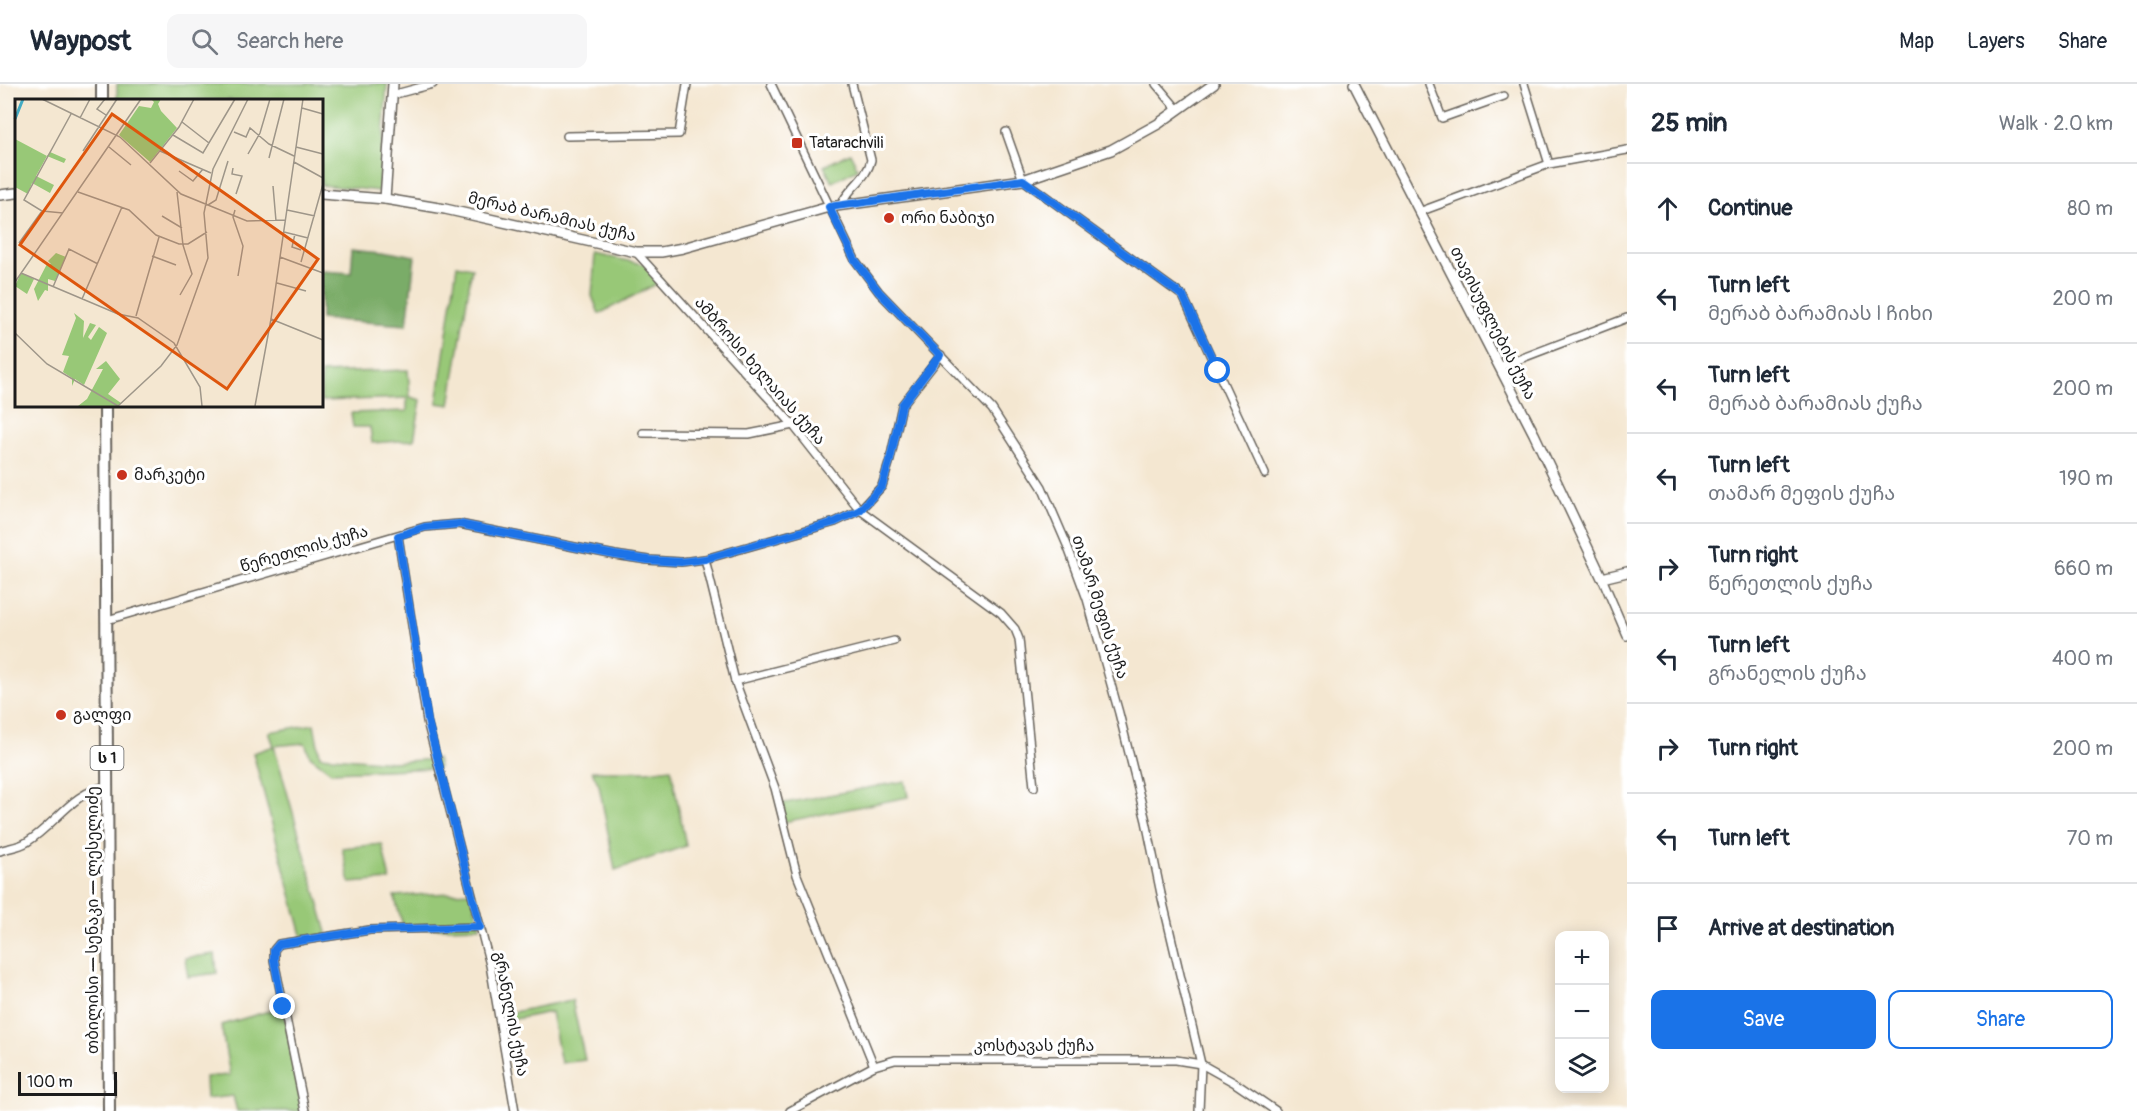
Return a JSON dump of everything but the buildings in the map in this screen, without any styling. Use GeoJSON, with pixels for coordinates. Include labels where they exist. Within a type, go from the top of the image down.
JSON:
{"type":"FeatureCollection","features":[{"type":"Feature","properties":{"kind":"highway","name":"თბილისი — სენაკი — ლესელიძე"},"geometry":{"type":"LineString","coordinates":[[105,406],[109,1111]]}},
{"type":"Feature","properties":{"kind":"main road"},"geometry":{"type":"LineString","coordinates":[[385,199],[393,84]]}},
{"type":"Feature","properties":{"kind":"main road","name":"მერაბ ბარამიას ქუჩა"},"geometry":{"type":"LineString","coordinates":[[322,194],[385,199],[445,208],[636,252],[661,252],[842,206],[1023,180],[1111,150],[1158,124],[1214,84]]}},
{"type":"Feature","properties":{"kind":"main road","name":"თავისუფლების ქუჩა"},"geometry":{"type":"LineString","coordinates":[[1354,84],[1534,434],[1602,578]]}},
{"type":"Feature","properties":{"kind":"main road"},"geometry":{"type":"LineString","coordinates":[[0,195],[15,193]]}},
{"type":"Feature","properties":{"kind":"main road"},"geometry":{"type":"LineString","coordinates":[[1602,578],[1627,572]]}},
{"type":"Feature","properties":{"kind":"street"},"geometry":{"type":"LineString","coordinates":[[392,95],[433,84]]}},
{"type":"Feature","properties":{"kind":"street"},"geometry":{"type":"LineString","coordinates":[[567,136],[679,134],[687,84]]}},
{"type":"Feature","properties":{"kind":"street","name":"თამარ მეფის ქუჩა"},"geometry":{"type":"LineString","coordinates":[[771,84],[855,260],[879,292],[992,408],[1042,487],[1087,599],[1130,754],[1201,1064],[1199,1111]]}},
{"type":"Feature","properties":{"kind":"street"},"geometry":{"type":"LineString","coordinates":[[842,206],[846,195],[864,175],[871,160],[852,84]]}},
{"type":"Feature","properties":{"kind":"street"},"geometry":{"type":"LineString","coordinates":[[1156,84],[1178,110]]}},
{"type":"Feature","properties":{"kind":"street"},"geometry":{"type":"LineString","coordinates":[[1429,84],[1442,118],[1504,96]]}},
{"type":"Feature","properties":{"kind":"street"},"geometry":{"type":"LineString","coordinates":[[1524,84],[1549,164]]}},
{"type":"Feature","properties":{"kind":"street"},"geometry":{"type":"LineString","coordinates":[[1006,132],[1023,180],[1183,296],[1266,474]]}},
{"type":"Feature","properties":{"kind":"street"},"geometry":{"type":"LineString","coordinates":[[1419,212],[1549,164],[1627,150]]}},
{"type":"Feature","properties":{"kind":"street","name":"ამბროსი ხელაიას ქუჩა"},"geometry":{"type":"LineString","coordinates":[[636,252],[793,425],[860,510],[1001,613],[1014,629],[1019,639],[1034,787]]}},
{"type":"Feature","properties":{"kind":"street"},"geometry":{"type":"LineString","coordinates":[[1499,367],[1627,318]]}},
{"type":"Feature","properties":{"kind":"street","name":"წერეთლის ქუჩა"},"geometry":{"type":"LineString","coordinates":[[107,620],[425,527],[459,524],[615,555],[681,562],[705,559],[835,522],[860,510],[882,486],[902,405],[940,355]]}},
{"type":"Feature","properties":{"kind":"street"},"geometry":{"type":"LineString","coordinates":[[643,433],[749,434],[793,425]]}},
{"type":"Feature","properties":{"kind":"street","name":"გრანელის ქუჩა"},"geometry":{"type":"LineString","coordinates":[[398,536],[428,721],[490,965],[516,1111]]}},
{"type":"Feature","properties":{"kind":"street"},"geometry":{"type":"LineString","coordinates":[[705,559],[735,681],[775,788],[797,875],[874,1065]]}},
{"type":"Feature","properties":{"kind":"street"},"geometry":{"type":"LineString","coordinates":[[1602,578],[1627,636]]}},
{"type":"Feature","properties":{"kind":"street"},"geometry":{"type":"LineString","coordinates":[[735,681],[894,641]]}},
{"type":"Feature","properties":{"kind":"street"},"geometry":{"type":"LineString","coordinates":[[0,851],[27,842],[78,798],[97,787],[108,786]]}},
{"type":"Feature","properties":{"kind":"street"},"geometry":{"type":"LineString","coordinates":[[305,1111],[274,960],[274,950],[279,944],[370,930],[480,927]]}},
{"type":"Feature","properties":{"kind":"street","name":"კოსტავას ქუჩა"},"geometry":{"type":"LineString","coordinates":[[790,1111],[874,1065],[895,1060],[1176,1060],[1201,1064],[1235,1083],[1276,1111]]}},
{"type":"Feature","properties":{"kind":"green space"},"geometry":{"type":"Polygon","coordinates":[[[117,84],[387,84],[379,191],[322,185],[322,99],[117,99],[117,84]]]}},
{"type":"Feature","properties":{"kind":"green space"},"geometry":{"type":"Polygon","coordinates":[[[850,153],[858,169],[832,182],[824,166],[850,153]]]}},
{"type":"Feature","properties":{"kind":"green space"},"geometry":{"type":"Polygon","coordinates":[[[353,247],[415,256],[407,325],[322,319],[322,271],[351,273],[353,247]]]}},
{"type":"Feature","properties":{"kind":"green space"},"geometry":{"type":"Polygon","coordinates":[[[595,254],[647,265],[662,281],[599,314],[592,296],[595,254]]]}},
{"type":"Feature","properties":{"kind":"green space"},"geometry":{"type":"Polygon","coordinates":[[[457,265],[472,268],[450,405],[437,403],[457,265]]]}},
{"type":"Feature","properties":{"kind":"green space"},"geometry":{"type":"Polygon","coordinates":[[[408,370],[410,397],[421,400],[414,440],[372,443],[370,427],[353,427],[351,413],[407,411],[407,398],[322,401],[322,373],[408,370]]]}},
{"type":"Feature","properties":{"kind":"green space"},"geometry":{"type":"Polygon","coordinates":[[[314,724],[320,756],[392,762],[437,759],[439,768],[331,772],[310,756],[305,743],[274,746],[269,732],[314,724]]]}},
{"type":"Feature","properties":{"kind":"green space"},"geometry":{"type":"Polygon","coordinates":[[[274,746],[328,936],[303,939],[253,753],[274,746]]]}},
{"type":"Feature","properties":{"kind":"green space"},"geometry":{"type":"Polygon","coordinates":[[[671,768],[686,846],[615,870],[599,785],[592,771],[647,771],[671,768]]]}},
{"type":"Feature","properties":{"kind":"green space"},"geometry":{"type":"Polygon","coordinates":[[[905,781],[908,797],[784,822],[779,804],[905,781]]]}},
{"type":"Feature","properties":{"kind":"green space"},"geometry":{"type":"Polygon","coordinates":[[[382,844],[390,880],[350,883],[342,848],[382,844]]]}},
{"type":"Feature","properties":{"kind":"green space"},"geometry":{"type":"Polygon","coordinates":[[[471,892],[480,927],[404,929],[394,896],[471,892]]]}},
{"type":"Feature","properties":{"kind":"green space"},"geometry":{"type":"Polygon","coordinates":[[[215,954],[217,973],[188,977],[185,958],[215,954]]]}},
{"type":"Feature","properties":{"kind":"green space"},"geometry":{"type":"Polygon","coordinates":[[[572,1000],[585,1060],[561,1063],[551,1012],[500,1022],[499,1015],[572,1000]]]}},
{"type":"Feature","properties":{"kind":"green space"},"geometry":{"type":"Polygon","coordinates":[[[283,1007],[305,1111],[237,1111],[233,1096],[206,1099],[205,1077],[230,1075],[221,1025],[283,1007]]]}},
{"type":"Feature","properties":{"kind":"place","name":"Tatarachvili"},"geometry":{"type":"Point","coordinates":[797,143]}},
{"type":"Feature","properties":{"kind":"place","name":"ორი ნაბიჯი"},"geometry":{"type":"Point","coordinates":[889,218]}},
{"type":"Feature","properties":{"kind":"place","name":"მარკეტი"},"geometry":{"type":"Point","coordinates":[122,475]}},
{"type":"Feature","properties":{"kind":"place","name":"გალფი"},"geometry":{"type":"Point","coordinates":[61,715]}},
{"type":"Feature","properties":{"kind":"route"},"geometry":{"type":"LineString","coordinates":[[283,1007],[274,960],[274,950],[279,944],[370,930],[480,927],[428,721],[398,536],[425,527],[459,524],[615,555],[681,562],[705,559],[835,522],[860,510],[882,486],[902,405],[940,355],[879,292],[855,260],[829,207],[1023,180],[1183,296],[1218,371]]}}]}
